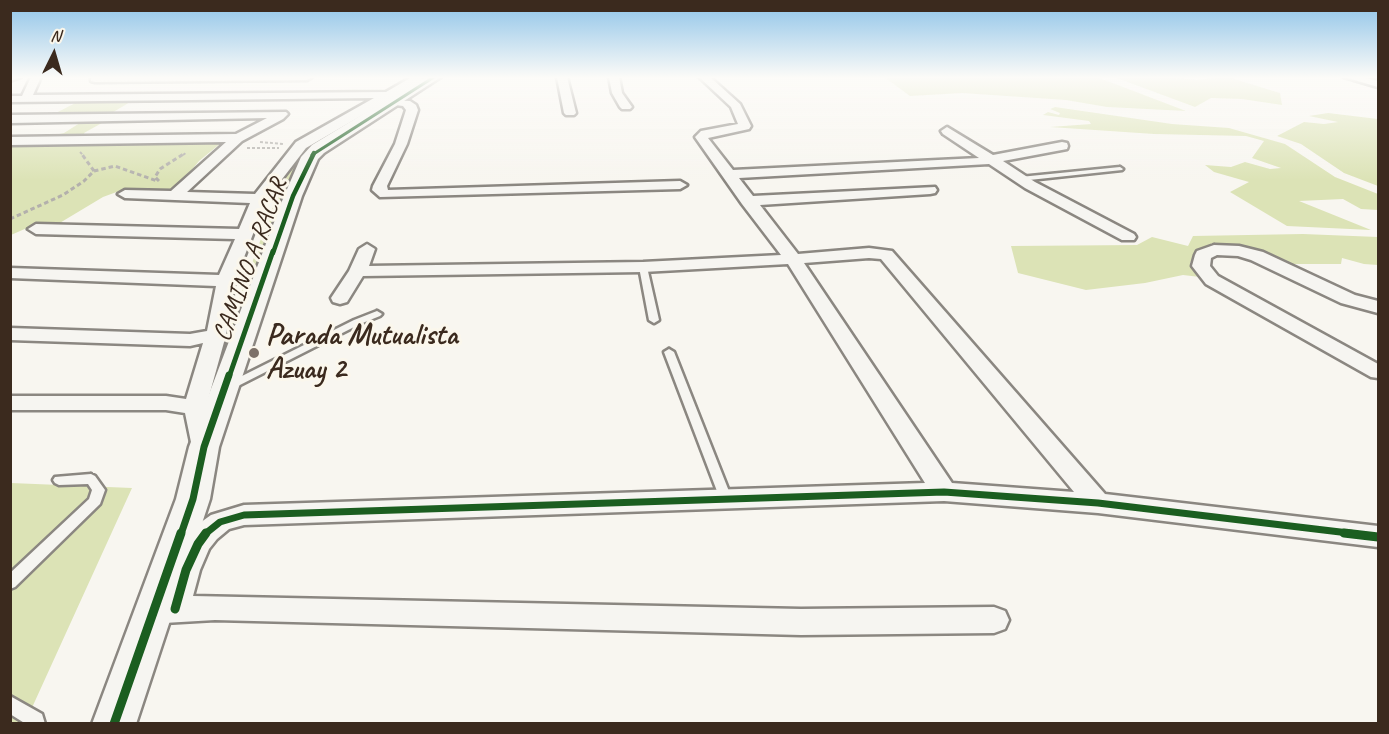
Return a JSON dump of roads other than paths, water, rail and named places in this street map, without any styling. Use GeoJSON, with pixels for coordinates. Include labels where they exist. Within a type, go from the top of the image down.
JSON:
{"type":"FeatureCollection","features":[{"type":"Feature","properties":{"kind":"street"},"geometry":{"type":"LineString","coordinates":[[177,193],[233,142],[287,111]]}},
{"type":"Feature","properties":{"kind":"street"},"geometry":{"type":"LineString","coordinates":[[204,447],[195,407],[216,335],[226,281],[260,199],[297,148],[359,111]]}},
{"type":"Feature","properties":{"kind":"street","name":"CAMINO A RACAR"},"geometry":{"type":"LineString","coordinates":[[114,723],[165,610],[204,447],[293,196],[310,157],[365,111]]}},
{"type":"Feature","properties":{"kind":"street"},"geometry":{"type":"LineString","coordinates":[[412,111],[401,144],[380,186],[379,190],[385,194],[680,185]]}},
{"type":"Feature","properties":{"kind":"street"},"geometry":{"type":"LineString","coordinates":[[738,111],[745,126],[705,134],[701,137],[747,201],[793,259],[944,492]]}},
{"type":"Feature","properties":{"kind":"street"},"geometry":{"type":"LineString","coordinates":[[10,119],[282,114]]}},
{"type":"Feature","properties":{"kind":"street"},"geometry":{"type":"LineString","coordinates":[[947,131],[1020,179],[1128,237]]}},
{"type":"Feature","properties":{"kind":"street"},"geometry":{"type":"LineString","coordinates":[[10,141],[217,138],[233,142]]}},
{"type":"Feature","properties":{"kind":"street"},"geometry":{"type":"LineString","coordinates":[[727,174],[991,160],[1062,146]]}},
{"type":"Feature","properties":{"kind":"street"},"geometry":{"type":"LineString","coordinates":[[747,201],[930,190]]}},
{"type":"Feature","properties":{"kind":"street"},"geometry":{"type":"LineString","coordinates":[[125,194],[177,193],[260,199]]}},
{"type":"Feature","properties":{"kind":"street"},"geometry":{"type":"LineString","coordinates":[[36,229],[245,234]]}},
{"type":"Feature","properties":{"kind":"street"},"geometry":{"type":"LineString","coordinates":[[340,298],[358,271],[367,249]]}},
{"type":"Feature","properties":{"kind":"street"},"geometry":{"type":"LineString","coordinates":[[1378,307],[1348,299],[1257,256],[1239,251],[1214,250],[1203,255],[1201,266],[1212,280],[1378,372]]}},
{"type":"Feature","properties":{"kind":"street"},"geometry":{"type":"LineString","coordinates":[[358,271],[643,267],[869,253],[886,255],[1098,503]]}},
{"type":"Feature","properties":{"kind":"street"},"geometry":{"type":"LineString","coordinates":[[10,273],[226,281]]}},
{"type":"Feature","properties":{"kind":"street"},"geometry":{"type":"LineString","coordinates":[[10,334],[190,340],[216,335]]}},
{"type":"Feature","properties":{"kind":"street"},"geometry":{"type":"LineString","coordinates":[[10,403],[166,404],[195,407]]}},
{"type":"Feature","properties":{"kind":"street"},"geometry":{"type":"LineString","coordinates":[[165,610],[198,544],[207,532],[220,522],[243,515],[944,492],[1098,503],[1378,537]]}},
{"type":"Feature","properties":{"kind":"street"},"geometry":{"type":"LineString","coordinates":[[165,610],[214,607],[801,622],[994,620]]}},
{"type":"Feature","properties":{"kind":"lane"},"geometry":{"type":"LineString","coordinates":[[1020,179],[1120,169]]}},
{"type":"Feature","properties":{"kind":"lane"},"geometry":{"type":"LineString","coordinates":[[643,267],[654,320]]}},
{"type":"Feature","properties":{"kind":"lane"},"geometry":{"type":"LineString","coordinates":[[225,389],[377,314]]}},
{"type":"Feature","properties":{"kind":"lane"},"geometry":{"type":"LineString","coordinates":[[669,352],[726,500]]}},
{"type":"Feature","properties":{"kind":"lane"},"geometry":{"type":"LineString","coordinates":[[10,583],[95,501],[99,490],[91,479],[59,480]]}},
{"type":"Feature","properties":{"kind":"lane"},"geometry":{"type":"LineString","coordinates":[[13,708],[36,720],[36,723]]}},
{"type":"Feature","properties":{"kind":"place","name":"Parada Mutualista Azuay 2"},"geometry":{"type":"Point","coordinates":[254,353]}}]}
